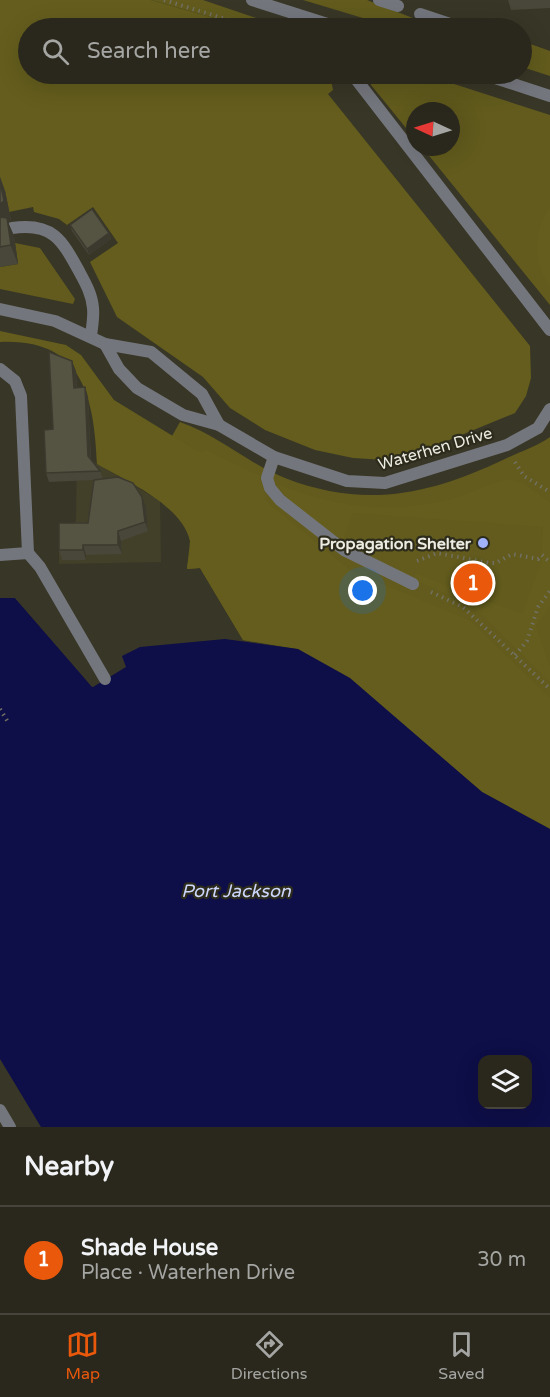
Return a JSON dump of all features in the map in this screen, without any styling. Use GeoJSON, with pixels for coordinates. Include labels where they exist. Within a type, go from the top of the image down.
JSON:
{"type":"FeatureCollection","features":[{"type":"Feature","properties":{"kind":"street"},"geometry":{"type":"LineString","coordinates":[[254,0],[309,18]]}},
{"type":"Feature","properties":{"kind":"street"},"geometry":{"type":"LineString","coordinates":[[379,0],[398,6]]}},
{"type":"Feature","properties":{"kind":"street"},"geometry":{"type":"LineString","coordinates":[[420,14],[432,18]]}},
{"type":"Feature","properties":{"kind":"street"},"geometry":{"type":"LineString","coordinates":[[360,84],[550,330]]}},
{"type":"Feature","properties":{"kind":"street"},"geometry":{"type":"LineString","coordinates":[[519,84],[550,96]]}},
{"type":"Feature","properties":{"kind":"street"},"geometry":{"type":"LineString","coordinates":[[12,228],[36,226],[55,235],[64,244],[89,290],[93,308],[91,336]]}},
{"type":"Feature","properties":{"kind":"street","name":"Waterhen Drive"},"geometry":{"type":"LineString","coordinates":[[0,309],[55,321],[105,344],[134,348],[157,356],[202,394],[219,425]]}},
{"type":"Feature","properties":{"kind":"street","name":"Waterhen Drive"},"geometry":{"type":"LineString","coordinates":[[105,344],[120,369],[137,388],[183,415],[219,425],[274,458],[347,481],[385,483],[507,445],[538,428],[550,409]]}},
{"type":"Feature","properties":{"kind":"street"},"geometry":{"type":"LineString","coordinates":[[0,369],[9,374],[19,388],[23,428],[28,553],[40,567],[105,679]]}},
{"type":"Feature","properties":{"kind":"street"},"geometry":{"type":"LineString","coordinates":[[274,458],[267,478],[270,488],[280,500],[344,550],[413,584]]}},
{"type":"Feature","properties":{"kind":"street"},"geometry":{"type":"LineString","coordinates":[[0,555],[28,553]]}},
{"type":"Feature","properties":{"kind":"street"},"geometry":{"type":"LineString","coordinates":[[0,1110],[10,1127]]}},
{"type":"Feature","properties":{"kind":"path"},"geometry":{"type":"LineString","coordinates":[[164,0],[222,18]]}},
{"type":"Feature","properties":{"kind":"path"},"geometry":{"type":"LineString","coordinates":[[507,445],[524,476],[550,492]]}},
{"type":"Feature","properties":{"kind":"path"},"geometry":{"type":"LineString","coordinates":[[416,561],[437,553],[489,563],[496,563],[512,554],[538,559],[542,555],[550,562]]}},
{"type":"Feature","properties":{"kind":"path"},"geometry":{"type":"LineString","coordinates":[[413,584],[463,607],[550,689]]}},
{"type":"Feature","properties":{"kind":"path"},"geometry":{"type":"LineString","coordinates":[[515,655],[527,642],[538,607],[550,591]]}},
{"type":"Feature","properties":{"kind":"path"},"geometry":{"type":"LineString","coordinates":[[0,709],[8,722]]}},
{"type":"Feature","properties":{"kind":"shaded area"},"geometry":{"type":"Polygon","coordinates":[[[0,0],[151,0],[214,18],[18,18],[18,84],[332,84],[333,90],[328,94],[530,346],[531,378],[526,396],[515,413],[425,450],[385,460],[353,458],[315,450],[265,430],[230,408],[203,377],[117,317],[90,262],[118,243],[93,207],[67,225],[59,219],[34,212],[33,207],[9,212],[5,191],[0,191],[0,0]]]}},
{"type":"Feature","properties":{"kind":"shaded area"},"geometry":{"type":"Polygon","coordinates":[[[151,0],[203,0],[256,18],[214,18],[151,0]]]}},
{"type":"Feature","properties":{"kind":"shaded area"},"geometry":{"type":"Polygon","coordinates":[[[303,0],[367,0],[413,18],[363,18],[303,0]]]}},
{"type":"Feature","properties":{"kind":"shaded area"},"geometry":{"type":"Polygon","coordinates":[[[532,45],[550,51],[550,76],[532,70],[532,45]]]}},
{"type":"Feature","properties":{"kind":"shaded area"},"geometry":{"type":"Polygon","coordinates":[[[371,84],[454,84],[550,115],[550,305],[429,156],[460,156],[460,102],[406,102],[406,128],[371,84]]]}},
{"type":"Feature","properties":{"kind":"shaded area"},"geometry":{"type":"Polygon","coordinates":[[[550,207],[550,286],[540,267],[537,247],[540,227],[550,207]]]}},
{"type":"Feature","properties":{"kind":"shaded area"},"geometry":{"type":"Polygon","coordinates":[[[15,243],[40,248],[75,299],[73,304],[0,289],[0,267],[18,264],[15,243]]]}},
{"type":"Feature","properties":{"kind":"shaded area"},"geometry":{"type":"Polygon","coordinates":[[[0,331],[66,345],[81,355],[114,400],[199,452],[206,450],[260,476],[267,502],[350,570],[471,621],[550,698],[550,829],[482,792],[349,678],[298,649],[243,640],[200,568],[187,569],[190,541],[185,528],[176,516],[151,495],[97,464],[92,416],[87,394],[78,376],[66,361],[49,350],[28,343],[0,342],[0,331]]]}},
{"type":"Feature","properties":{"kind":"shaded area"},"geometry":{"type":"Polygon","coordinates":[[[180,422],[207,434],[258,465],[285,478],[314,488],[370,495],[396,494],[450,482],[528,449],[550,437],[550,829],[298,649],[243,640],[200,568],[187,569],[190,541],[172,436],[180,422]]]}},
{"type":"Feature","properties":{"kind":"shaded area"},"geometry":{"type":"Polygon","coordinates":[[[77,452],[160,501],[161,562],[59,564],[59,535],[76,521],[77,452]]]}},
{"type":"Feature","properties":{"kind":"shaded area"},"geometry":{"type":"Polygon","coordinates":[[[508,479],[521,482],[550,502],[550,606],[536,626],[550,667],[550,682],[473,606],[415,580],[415,573],[522,614],[541,563],[543,527],[353,513],[343,541],[294,507],[277,484],[318,498],[358,506],[400,507],[451,499],[508,479]]]}},
{"type":"Feature","properties":{"kind":"water","name":"Port Jackson"},"geometry":{"type":"Polygon","coordinates":[[[0,598],[15,598],[93,687],[126,667],[122,656],[140,647],[225,639],[298,649],[350,678],[482,792],[550,829],[550,1127],[0,1127],[0,598]]]}},
{"type":"Feature","properties":{"kind":"pier"},"geometry":{"type":"Polygon","coordinates":[[[0,595],[17,596],[93,683],[97,684],[92,687],[15,598],[0,598],[0,595]]]}},
{"type":"Feature","properties":{"kind":"pier"},"geometry":{"type":"Polygon","coordinates":[[[0,1059],[41,1127],[0,1127],[0,1059]]]}},
{"type":"Feature","properties":{"kind":"building"},"geometry":{"type":"Polygon","coordinates":[[[0,181],[4,201],[0,204],[0,181]]]}},
{"type":"Feature","properties":{"kind":"building"},"geometry":{"type":"Polygon","coordinates":[[[92,209],[109,233],[87,249],[70,225],[92,209]]]}},
{"type":"Feature","properties":{"kind":"building"},"geometry":{"type":"Polygon","coordinates":[[[0,215],[7,218],[11,245],[0,247],[0,215]]]}},
{"type":"Feature","properties":{"kind":"building"},"geometry":{"type":"Polygon","coordinates":[[[49,352],[72,361],[74,388],[85,387],[88,456],[100,471],[46,473],[44,430],[53,429],[49,352]]]}},
{"type":"Feature","properties":{"kind":"building"},"geometry":{"type":"Polygon","coordinates":[[[118,477],[133,483],[142,497],[145,522],[118,531],[118,545],[83,545],[83,550],[59,550],[59,523],[88,523],[94,480],[118,477]]]}},
{"type":"Feature","properties":{"kind":"place","name":"Propagation Shelter"},"geometry":{"type":"Point","coordinates":[483,543]}},
{"type":"Feature","properties":{"kind":"place","name":"Shade House"},"geometry":{"type":"Point","coordinates":[473,583]}}]}
